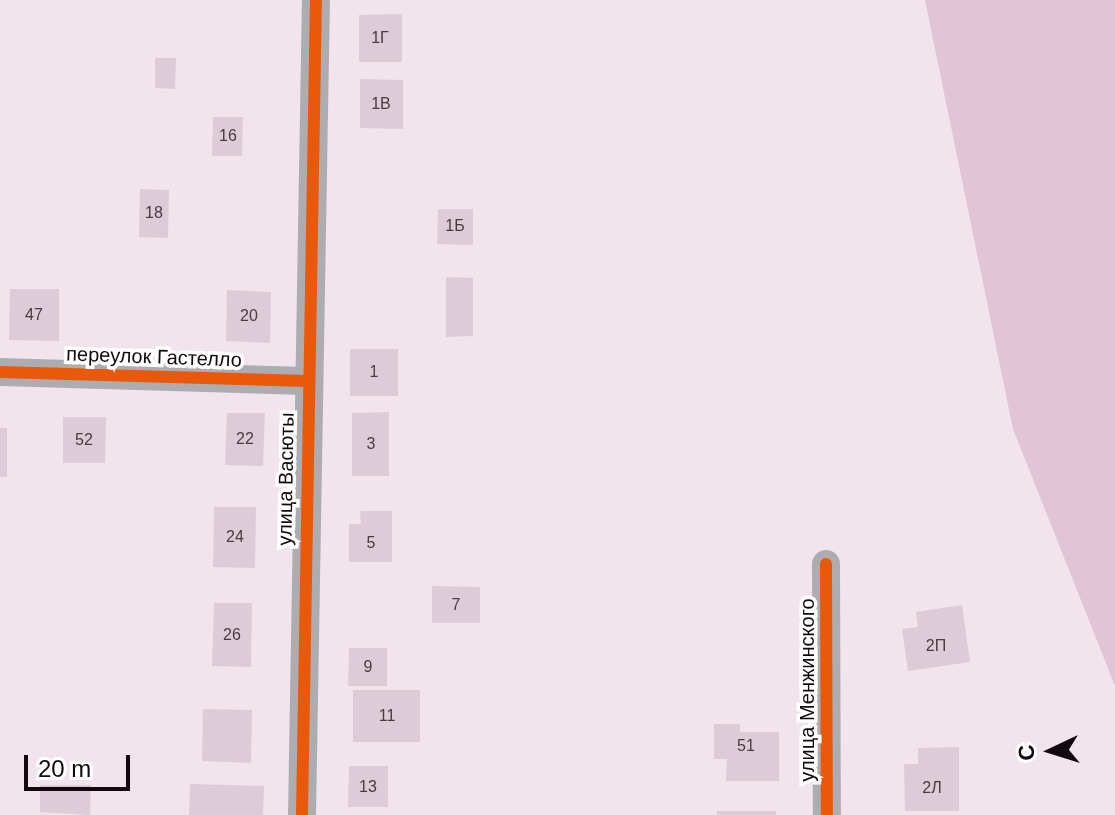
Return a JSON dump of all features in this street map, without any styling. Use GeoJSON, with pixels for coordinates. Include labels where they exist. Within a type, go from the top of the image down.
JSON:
{"type":"FeatureCollection","features":[{"type":"Feature","properties":{"kind":"street","name":"улица Васюты"},"geometry":{"type":"LineString","coordinates":[[302,815],[307,381],[316,0]]}},
{"type":"Feature","properties":{"kind":"street","name":"переулок Гастелло"},"geometry":{"type":"LineString","coordinates":[[0,372],[307,381]]}},
{"type":"Feature","properties":{"kind":"street","name":"улица Менжинского"},"geometry":{"type":"LineString","coordinates":[[826,564],[827,815]]}},
{"type":"Feature","properties":{"kind":"shaded area"},"geometry":{"type":"Polygon","coordinates":[[[925,0],[1115,0],[1115,686],[1013,429],[925,0]]]}},
{"type":"Feature","properties":{"kind":"building"},"geometry":{"type":"Polygon","coordinates":[[[402,14],[402,62],[359,62],[359,15],[402,14]]]}},
{"type":"Feature","properties":{"kind":"building"},"geometry":{"type":"Polygon","coordinates":[[[155,58],[176,58],[175,89],[155,88],[155,58]]]}},
{"type":"Feature","properties":{"kind":"building"},"geometry":{"type":"Polygon","coordinates":[[[360,79],[403,80],[403,129],[360,128],[360,79]]]}},
{"type":"Feature","properties":{"kind":"building"},"geometry":{"type":"Polygon","coordinates":[[[213,117],[243,117],[242,156],[212,156],[213,117]]]}},
{"type":"Feature","properties":{"kind":"building"},"geometry":{"type":"Polygon","coordinates":[[[140,189],[169,190],[168,238],[139,237],[140,189]]]}},
{"type":"Feature","properties":{"kind":"building"},"geometry":{"type":"Polygon","coordinates":[[[438,209],[473,209],[473,245],[437,244],[438,209]]]}},
{"type":"Feature","properties":{"kind":"building"},"geometry":{"type":"Polygon","coordinates":[[[446,277],[473,278],[473,336],[446,337],[446,277]]]}},
{"type":"Feature","properties":{"kind":"building"},"geometry":{"type":"Polygon","coordinates":[[[10,289],[59,289],[59,341],[9,340],[10,289]]]}},
{"type":"Feature","properties":{"kind":"building"},"geometry":{"type":"Polygon","coordinates":[[[227,290],[271,292],[270,343],[226,341],[227,290]]]}},
{"type":"Feature","properties":{"kind":"building"},"geometry":{"type":"Polygon","coordinates":[[[350,349],[398,349],[398,396],[350,396],[350,349]]]}},
{"type":"Feature","properties":{"kind":"building"},"geometry":{"type":"Polygon","coordinates":[[[389,412],[389,476],[352,476],[352,413],[389,412]]]}},
{"type":"Feature","properties":{"kind":"building"},"geometry":{"type":"Polygon","coordinates":[[[227,413],[265,413],[263,466],[225,465],[227,413]]]}},
{"type":"Feature","properties":{"kind":"building"},"geometry":{"type":"Polygon","coordinates":[[[63,417],[106,417],[105,463],[63,463],[63,417]]]}},
{"type":"Feature","properties":{"kind":"building"},"geometry":{"type":"Polygon","coordinates":[[[0,428],[7,428],[7,477],[0,477],[0,428]]]}},
{"type":"Feature","properties":{"kind":"building"},"geometry":{"type":"Polygon","coordinates":[[[214,507],[256,507],[255,568],[213,567],[214,507]]]}},
{"type":"Feature","properties":{"kind":"building"},"geometry":{"type":"Polygon","coordinates":[[[360,511],[392,511],[392,562],[349,562],[349,524],[361,524],[360,511]]]}},
{"type":"Feature","properties":{"kind":"building"},"geometry":{"type":"Polygon","coordinates":[[[432,586],[480,587],[480,623],[432,623],[432,586]]]}},
{"type":"Feature","properties":{"kind":"building"},"geometry":{"type":"Polygon","coordinates":[[[214,603],[252,603],[251,667],[212,666],[214,603]]]}},
{"type":"Feature","properties":{"kind":"building"},"geometry":{"type":"Polygon","coordinates":[[[962,605],[970,662],[908,671],[902,629],[918,627],[916,612],[962,605]]]}},
{"type":"Feature","properties":{"kind":"building"},"geometry":{"type":"Polygon","coordinates":[[[349,648],[387,648],[387,686],[348,686],[349,648]]]}},
{"type":"Feature","properties":{"kind":"building"},"geometry":{"type":"Polygon","coordinates":[[[353,690],[420,690],[420,742],[353,742],[353,690]]]}},
{"type":"Feature","properties":{"kind":"building"},"geometry":{"type":"Polygon","coordinates":[[[203,709],[252,710],[251,763],[202,761],[203,709]]]}},
{"type":"Feature","properties":{"kind":"building"},"geometry":{"type":"Polygon","coordinates":[[[714,724],[740,724],[740,732],[779,732],[779,781],[726,781],[727,759],[714,759],[714,724]]]}},
{"type":"Feature","properties":{"kind":"building"},"geometry":{"type":"Polygon","coordinates":[[[959,747],[959,811],[905,811],[904,764],[918,764],[918,748],[959,747]]]}},
{"type":"Feature","properties":{"kind":"building"},"geometry":{"type":"Polygon","coordinates":[[[349,766],[388,766],[388,807],[348,807],[349,766]]]}},
{"type":"Feature","properties":{"kind":"building"},"geometry":{"type":"Polygon","coordinates":[[[190,784],[264,786],[263,815],[189,815],[190,784]]]}},
{"type":"Feature","properties":{"kind":"building"},"geometry":{"type":"Polygon","coordinates":[[[40,785],[91,785],[90,815],[40,812],[40,785]]]}},
{"type":"Feature","properties":{"kind":"building"},"geometry":{"type":"Polygon","coordinates":[[[717,811],[776,811],[776,815],[717,815],[717,811]]]}},
{"type":"Feature","properties":{"kind":"cycle path"},"geometry":{"type":"LineString","coordinates":[[302,815],[316,0]]}},
{"type":"Feature","properties":{"kind":"cycle path"},"geometry":{"type":"LineString","coordinates":[[0,372],[307,381]]}},
{"type":"Feature","properties":{"kind":"cycle path"},"geometry":{"type":"LineString","coordinates":[[826,564],[827,815]]}}]}
